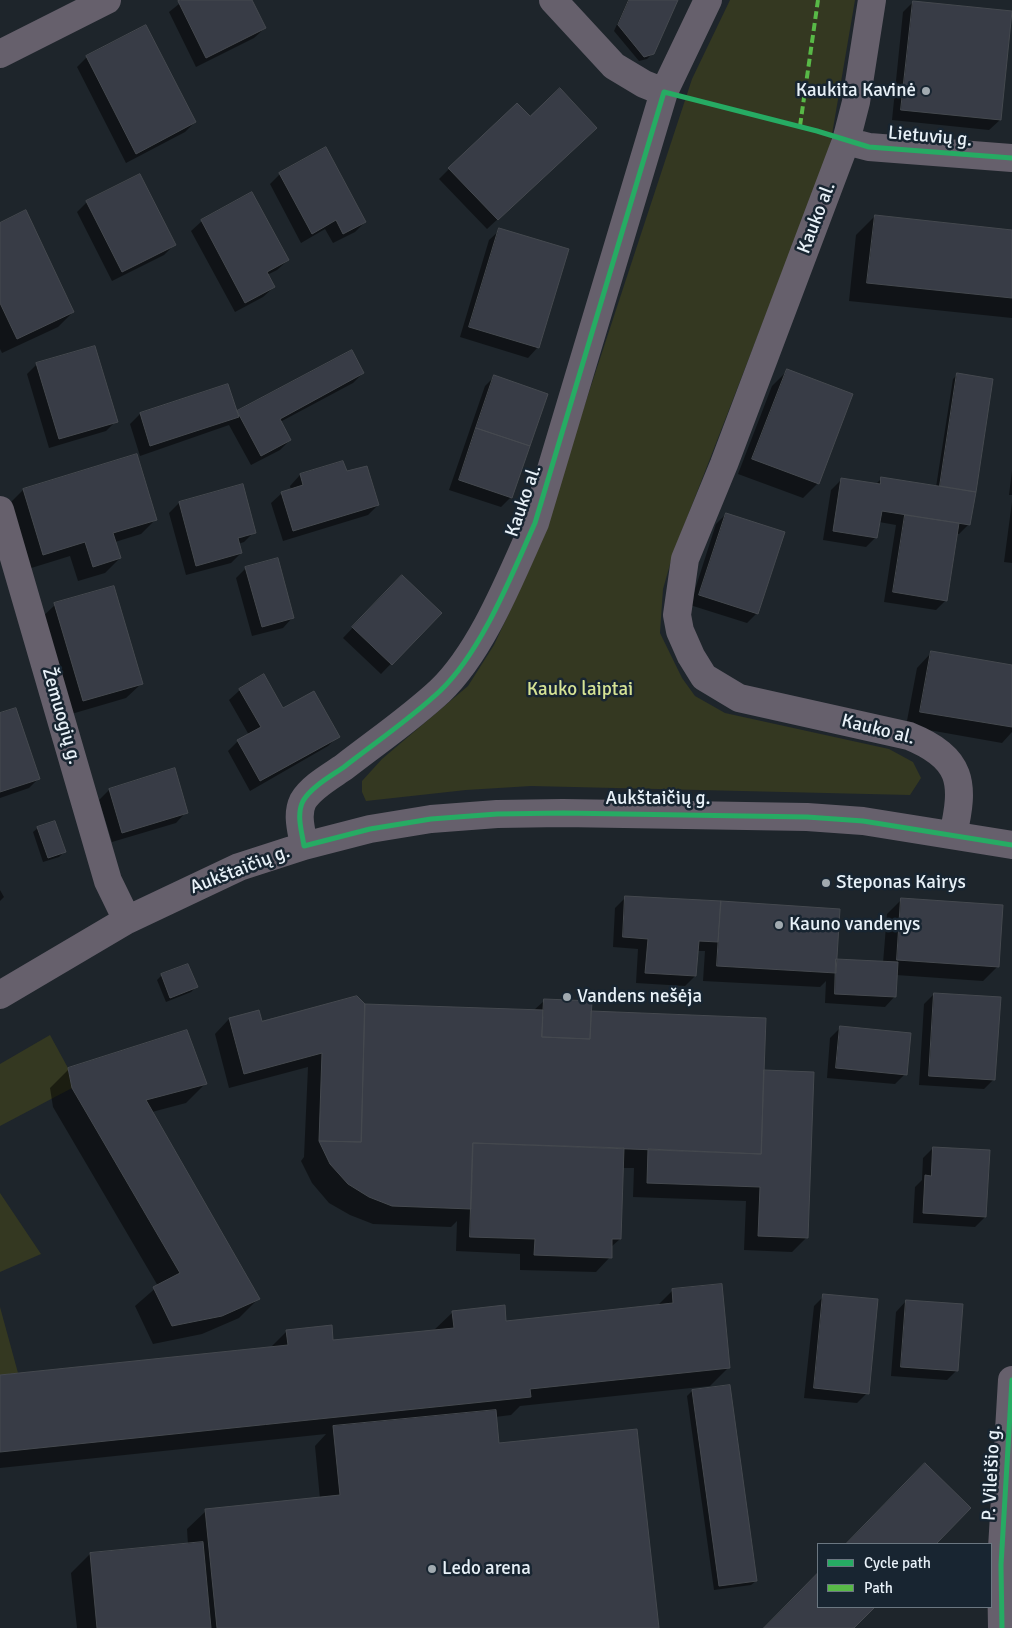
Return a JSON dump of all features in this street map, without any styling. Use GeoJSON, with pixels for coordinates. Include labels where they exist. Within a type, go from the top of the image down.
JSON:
{"type":"FeatureCollection","features":[{"type":"Feature","properties":{"kind":"street"},"geometry":{"type":"LineString","coordinates":[[0,54],[107,0]]}},
{"type":"Feature","properties":{"kind":"street"},"geometry":{"type":"LineString","coordinates":[[553,0],[614,66],[644,84],[664,92]]}},
{"type":"Feature","properties":{"kind":"street","name":"Kauko al."},"geometry":{"type":"LineString","coordinates":[[304,846],[299,816],[303,801],[320,785],[416,712],[441,690],[469,657],[509,579],[535,523],[664,92],[708,0]]}},
{"type":"Feature","properties":{"kind":"street","name":"Kauko al."},"geometry":{"type":"LineString","coordinates":[[872,0],[856,102],[846,141],[724,464],[685,559],[677,615],[680,631],[691,656],[704,677],[739,698],[909,736],[931,745],[947,759],[957,774],[960,803],[953,835]]}},
{"type":"Feature","properties":{"kind":"street","name":"Lietuvių g."},"geometry":{"type":"LineString","coordinates":[[846,141],[869,147],[1012,158]]}},
{"type":"Feature","properties":{"kind":"street","name":"Žemuogių g."},"geometry":{"type":"LineString","coordinates":[[0,510],[108,880],[127,920]]}},
{"type":"Feature","properties":{"kind":"street","name":"Aukštaičių g."},"geometry":{"type":"LineString","coordinates":[[0,995],[127,920],[239,867],[304,846],[370,829],[431,819],[544,813],[808,817],[862,821],[1012,845]]}},
{"type":"Feature","properties":{"kind":"street","name":"P. Vileišio g."},"geometry":{"type":"LineString","coordinates":[[1002,1628],[1001,1565],[1012,1380]]}},
{"type":"Feature","properties":{"kind":"green space","name":"Kauko laiptai"},"geometry":{"type":"Polygon","coordinates":[[[730,0],[855,0],[829,152],[673,554],[663,589],[660,633],[682,678],[695,696],[725,713],[889,749],[913,762],[921,778],[910,795],[531,786],[466,790],[366,801],[362,792],[362,781],[382,759],[468,686],[494,645],[534,559],[692,79],[730,0]]]}},
{"type":"Feature","properties":{"kind":"green space"},"geometry":{"type":"Polygon","coordinates":[[[50,1035],[68,1068],[72,1088],[0,1126],[0,1064],[50,1035]]]}},
{"type":"Feature","properties":{"kind":"green space"},"geometry":{"type":"Polygon","coordinates":[[[0,1193],[41,1254],[0,1272],[0,1193]]]}},
{"type":"Feature","properties":{"kind":"green space"},"geometry":{"type":"Polygon","coordinates":[[[0,1307],[18,1373],[0,1375],[0,1307]]]}},
{"type":"Feature","properties":{"kind":"building"},"geometry":{"type":"Polygon","coordinates":[[[252,0],[266,28],[206,58],[178,1],[252,0]]]}},
{"type":"Feature","properties":{"kind":"building"},"geometry":{"type":"Polygon","coordinates":[[[629,0],[678,0],[654,54],[644,57],[618,25],[629,0]]]}},
{"type":"Feature","properties":{"kind":"building"},"geometry":{"type":"Polygon","coordinates":[[[913,1],[1012,11],[1001,120],[901,110],[913,1]]]}},
{"type":"Feature","properties":{"kind":"building"},"geometry":{"type":"Polygon","coordinates":[[[146,25],[196,122],[136,154],[86,56],[146,25]]]}},
{"type":"Feature","properties":{"kind":"building"},"geometry":{"type":"Polygon","coordinates":[[[560,88],[597,128],[498,220],[448,168],[517,103],[530,116],[560,88]]]}},
{"type":"Feature","properties":{"kind":"building"},"geometry":{"type":"Polygon","coordinates":[[[326,147],[366,222],[343,234],[336,220],[312,234],[279,173],[326,147]]]}},
{"type":"Feature","properties":{"kind":"building"},"geometry":{"type":"Polygon","coordinates":[[[140,174],[176,245],[122,272],[86,201],[140,174]]]}},
{"type":"Feature","properties":{"kind":"building"},"geometry":{"type":"Polygon","coordinates":[[[252,192],[289,260],[267,272],[275,287],[245,303],[201,220],[252,192]]]}},
{"type":"Feature","properties":{"kind":"building"},"geometry":{"type":"Polygon","coordinates":[[[26,210],[74,312],[17,339],[0,303],[0,223],[26,210]]]}},
{"type":"Feature","properties":{"kind":"building"},"geometry":{"type":"Polygon","coordinates":[[[875,215],[1012,230],[1012,298],[867,283],[875,215]]]}},
{"type":"Feature","properties":{"kind":"building"},"geometry":{"type":"Polygon","coordinates":[[[499,228],[569,249],[539,348],[469,327],[499,228]]]}},
{"type":"Feature","properties":{"kind":"building"},"geometry":{"type":"Polygon","coordinates":[[[95,346],[118,422],[59,439],[36,363],[95,346]]]}},
{"type":"Feature","properties":{"kind":"building"},"geometry":{"type":"Polygon","coordinates":[[[352,350],[364,373],[280,419],[291,440],[261,456],[237,411],[352,350]]]}},
{"type":"Feature","properties":{"kind":"building"},"geometry":{"type":"Polygon","coordinates":[[[787,369],[853,394],[819,484],[752,459],[787,369]]]}},
{"type":"Feature","properties":{"kind":"building"},"geometry":{"type":"Polygon","coordinates":[[[957,373],[993,379],[976,492],[940,486],[957,373]]]}},
{"type":"Feature","properties":{"kind":"building"},"geometry":{"type":"Polygon","coordinates":[[[494,375],[548,394],[530,446],[476,428],[494,375]]]}},
{"type":"Feature","properties":{"kind":"building"},"geometry":{"type":"Polygon","coordinates":[[[228,384],[239,417],[150,446],[140,413],[228,384]]]}},
{"type":"Feature","properties":{"kind":"building"},"geometry":{"type":"Polygon","coordinates":[[[476,428],[530,446],[512,498],[459,480],[476,428]]]}},
{"type":"Feature","properties":{"kind":"building"},"geometry":{"type":"Polygon","coordinates":[[[137,454],[157,520],[113,533],[121,558],[93,567],[85,542],[43,555],[23,489],[137,454]]]}},
{"type":"Feature","properties":{"kind":"building"},"geometry":{"type":"Polygon","coordinates":[[[343,461],[347,471],[367,466],[379,505],[293,531],[281,492],[303,485],[300,474],[343,461]]]}},
{"type":"Feature","properties":{"kind":"building"},"geometry":{"type":"Polygon","coordinates":[[[881,477],[976,492],[970,525],[882,511],[877,538],[833,531],[841,478],[880,484],[881,477]]]}},
{"type":"Feature","properties":{"kind":"building"},"geometry":{"type":"Polygon","coordinates":[[[243,484],[256,533],[238,538],[242,553],[196,566],[179,502],[243,484]]]}},
{"type":"Feature","properties":{"kind":"building"},"geometry":{"type":"Polygon","coordinates":[[[726,513],[785,532],[758,614],[699,595],[726,513]]]}},
{"type":"Feature","properties":{"kind":"building"},"geometry":{"type":"Polygon","coordinates":[[[905,515],[959,523],[947,601],[893,592],[905,515]]]}},
{"type":"Feature","properties":{"kind":"building"},"geometry":{"type":"Polygon","coordinates":[[[278,558],[294,618],[262,627],[245,567],[278,558]]]}},
{"type":"Feature","properties":{"kind":"building"},"geometry":{"type":"Polygon","coordinates":[[[402,575],[442,613],[392,665],[352,627],[402,575]]]}},
{"type":"Feature","properties":{"kind":"building"},"geometry":{"type":"Polygon","coordinates":[[[114,586],[143,684],[83,701],[54,603],[114,586]]]}},
{"type":"Feature","properties":{"kind":"building"},"geometry":{"type":"Polygon","coordinates":[[[931,651],[1012,665],[1012,727],[920,712],[931,651]]]}},
{"type":"Feature","properties":{"kind":"building"},"geometry":{"type":"Polygon","coordinates":[[[264,674],[283,708],[314,691],[340,737],[260,781],[237,740],[261,727],[239,689],[264,674]]]}},
{"type":"Feature","properties":{"kind":"building"},"geometry":{"type":"Polygon","coordinates":[[[16,708],[40,779],[0,792],[0,713],[16,708]]]}},
{"type":"Feature","properties":{"kind":"building"},"geometry":{"type":"Polygon","coordinates":[[[175,768],[188,813],[122,833],[109,789],[175,768]]]}},
{"type":"Feature","properties":{"kind":"building"},"geometry":{"type":"Polygon","coordinates":[[[55,821],[66,852],[48,858],[37,827],[55,821]]]}},
{"type":"Feature","properties":{"kind":"building"},"geometry":{"type":"Polygon","coordinates":[[[625,896],[721,901],[718,942],[699,941],[696,976],[645,973],[648,939],[623,937],[625,896]]]}},
{"type":"Feature","properties":{"kind":"building"},"geometry":{"type":"Polygon","coordinates":[[[901,898],[1003,905],[999,967],[897,960],[901,898]]]}},
{"type":"Feature","properties":{"kind":"building","name":"Kauno vandenys"},"geometry":{"type":"Polygon","coordinates":[[[721,901],[840,909],[836,973],[717,966],[721,901]]]}},
{"type":"Feature","properties":{"kind":"building"},"geometry":{"type":"Polygon","coordinates":[[[836,959],[898,962],[896,997],[835,994],[836,959]]]}},
{"type":"Feature","properties":{"kind":"building"},"geometry":{"type":"Polygon","coordinates":[[[188,964],[198,987],[170,998],[161,974],[188,964]]]}},
{"type":"Feature","properties":{"kind":"building"},"geometry":{"type":"Polygon","coordinates":[[[934,993],[1001,997],[995,1080],[929,1076],[934,993]]]}},
{"type":"Feature","properties":{"kind":"building"},"geometry":{"type":"Polygon","coordinates":[[[357,996],[365,1004],[361,1142],[319,1141],[322,1053],[244,1074],[229,1018],[259,1010],[262,1021],[357,996]]]}},
{"type":"Feature","properties":{"kind":"building"},"geometry":{"type":"Polygon","coordinates":[[[544,999],[592,1001],[590,1039],[542,1037],[544,999]]]}},
{"type":"Feature","properties":{"kind":"building"},"geometry":{"type":"Polygon","coordinates":[[[365,1004],[543,1010],[542,1037],[590,1039],[591,1011],[766,1018],[761,1154],[473,1143],[471,1209],[392,1206],[369,1197],[348,1184],[330,1164],[319,1141],[361,1142],[365,1004]]]}},
{"type":"Feature","properties":{"kind":"building"},"geometry":{"type":"Polygon","coordinates":[[[840,1026],[911,1033],[907,1075],[836,1068],[840,1026]]]}},
{"type":"Feature","properties":{"kind":"building"},"geometry":{"type":"Polygon","coordinates":[[[187,1030],[207,1084],[146,1100],[260,1299],[222,1316],[172,1326],[153,1287],[180,1273],[72,1088],[68,1068],[187,1030]]]}},
{"type":"Feature","properties":{"kind":"building"},"geometry":{"type":"Polygon","coordinates":[[[764,1070],[814,1072],[808,1238],[758,1236],[760,1187],[647,1183],[648,1149],[761,1154],[764,1070]]]}},
{"type":"Feature","properties":{"kind":"building"},"geometry":{"type":"Polygon","coordinates":[[[473,1143],[624,1148],[621,1239],[612,1239],[612,1258],[534,1255],[535,1239],[470,1237],[473,1143]]]}},
{"type":"Feature","properties":{"kind":"building"},"geometry":{"type":"Polygon","coordinates":[[[933,1147],[990,1150],[986,1217],[923,1213],[925,1175],[931,1176],[933,1147]]]}},
{"type":"Feature","properties":{"kind":"building"},"geometry":{"type":"Polygon","coordinates":[[[722,1284],[730,1368],[530,1389],[531,1397],[0,1452],[0,1375],[288,1345],[286,1330],[332,1325],[333,1340],[454,1328],[452,1311],[505,1305],[506,1321],[673,1303],[672,1289],[722,1284]]]}},
{"type":"Feature","properties":{"kind":"building"},"geometry":{"type":"Polygon","coordinates":[[[823,1294],[878,1299],[869,1394],[814,1388],[823,1294]]]}},
{"type":"Feature","properties":{"kind":"building"},"geometry":{"type":"Polygon","coordinates":[[[906,1300],[963,1304],[958,1371],[901,1367],[906,1300]]]}},
{"type":"Feature","properties":{"kind":"building"},"geometry":{"type":"Polygon","coordinates":[[[730,1385],[757,1581],[719,1586],[692,1390],[730,1385]]]}},
{"type":"Feature","properties":{"kind":"building","name":"Ledo arena"},"geometry":{"type":"Polygon","coordinates":[[[496,1410],[499,1443],[637,1429],[659,1628],[217,1628],[205,1509],[340,1495],[333,1426],[496,1410]]]}},
{"type":"Feature","properties":{"kind":"building"},"geometry":{"type":"Polygon","coordinates":[[[925,1463],[971,1508],[937,1543],[847,1543],[925,1463]]]}},
{"type":"Feature","properties":{"kind":"building"},"geometry":{"type":"Polygon","coordinates":[[[203,1542],[211,1628],[97,1628],[90,1553],[203,1542]]]}},
{"type":"Feature","properties":{"kind":"building"},"geometry":{"type":"Polygon","coordinates":[[[817,1574],[817,1608],[874,1608],[854,1628],[764,1628],[817,1574]]]}},
{"type":"Feature","properties":{"kind":"marked path"},"geometry":{"type":"LineString","coordinates":[[800,126],[818,0]]}},
{"type":"Feature","properties":{"kind":"cycle path"},"geometry":{"type":"LineString","coordinates":[[1012,158],[869,147],[817,131],[664,92],[535,523],[494,612],[469,655],[440,691],[405,721],[311,791],[303,801],[300,812],[304,846],[370,829],[431,819],[497,814],[563,813],[807,817],[863,821],[1012,845]]}},
{"type":"Feature","properties":{"kind":"cycle path"},"geometry":{"type":"LineString","coordinates":[[1002,1628],[1001,1565],[1012,1380]]}},
{"type":"Feature","properties":{"kind":"place","name":"Kaukita Kavinė"},"geometry":{"type":"Point","coordinates":[926,91]}},
{"type":"Feature","properties":{"kind":"place","name":"Steponas Kairys"},"geometry":{"type":"Point","coordinates":[826,883]}},
{"type":"Feature","properties":{"kind":"place","name":"Kauno vandenys"},"geometry":{"type":"Point","coordinates":[779,925]}},
{"type":"Feature","properties":{"kind":"place","name":"Vandens nešėja"},"geometry":{"type":"Point","coordinates":[567,997]}},
{"type":"Feature","properties":{"kind":"place","name":"Ledo arena"},"geometry":{"type":"Point","coordinates":[432,1569]}}]}
